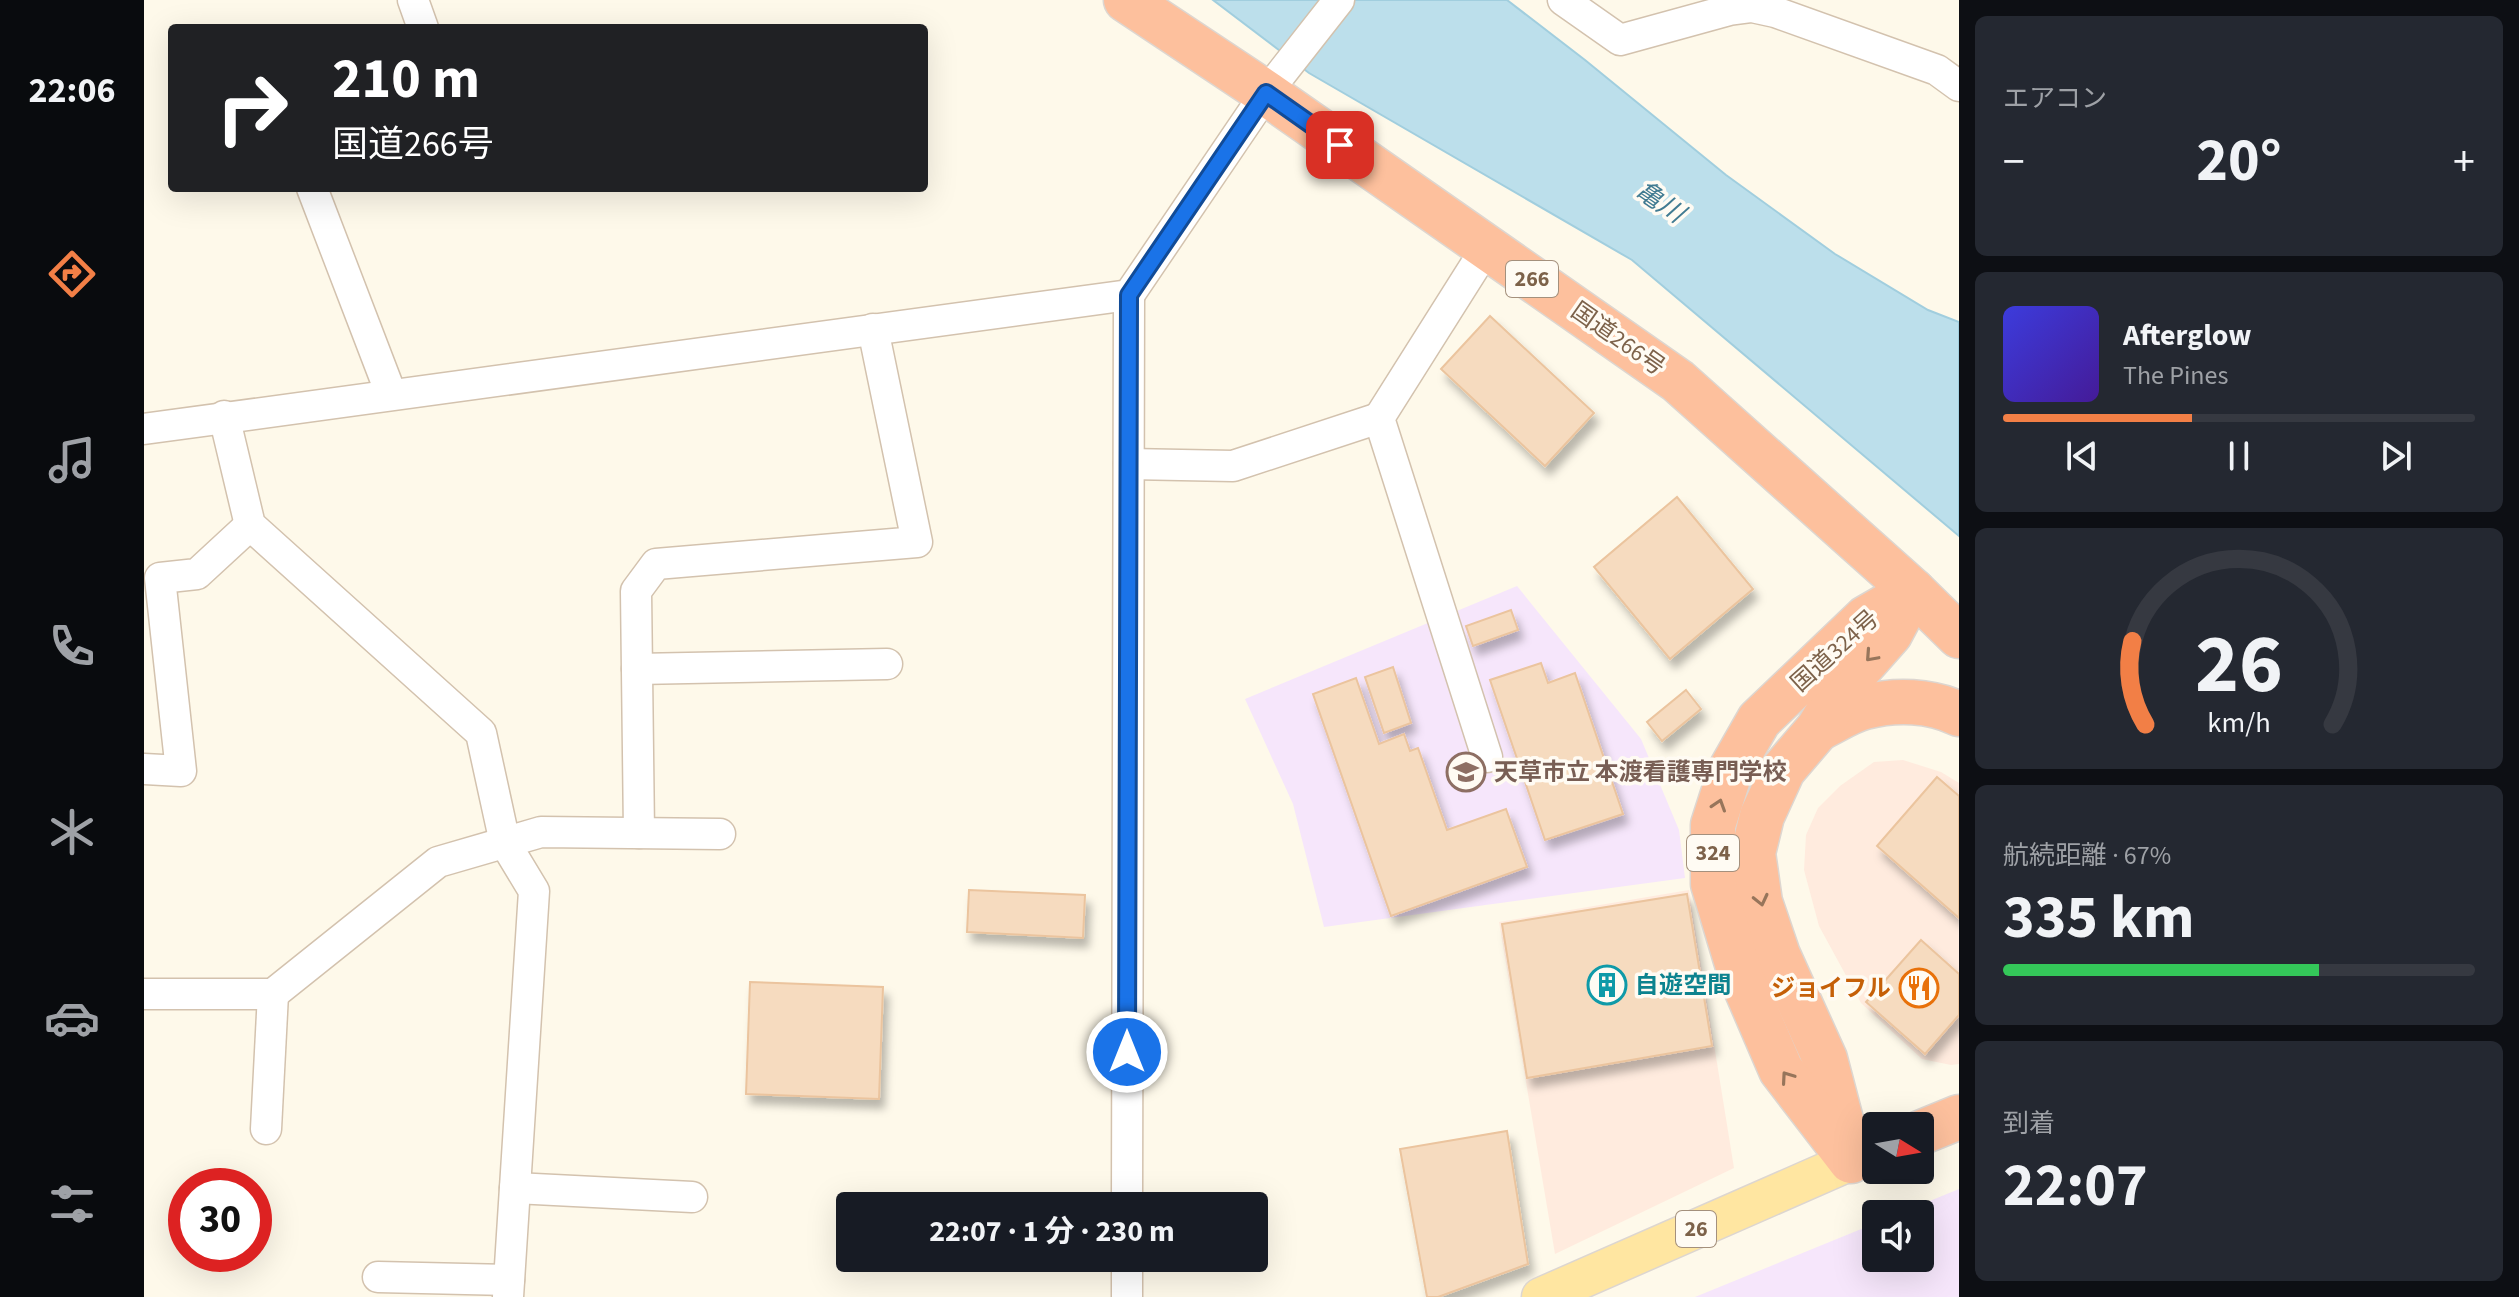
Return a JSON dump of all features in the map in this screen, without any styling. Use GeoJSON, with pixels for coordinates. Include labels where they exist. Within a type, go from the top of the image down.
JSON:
{"type":"FeatureCollection","features":[{"type":"Feature","properties":{"kind":"highway","name":"国道266号"},"geometry":{"type":"LineString","coordinates":[[1126,0],[1266,93],[1678,381],[1913,591],[1959,636]]}},
{"type":"Feature","properties":{"kind":"highway","name":"国道324号"},"geometry":{"type":"LineString","coordinates":[[1862,1151],[1778,955],[1760,902],[1753,853],[1762,816],[1783,770],[1818,729],[1843,687],[1890,634],[1913,591]]}},
{"type":"Feature","properties":{"kind":"highway","name":"国道324号"},"geometry":{"type":"LineString","coordinates":[[1862,1154],[1781,1070],[1741,977],[1713,884],[1713,825],[1731,769],[1759,720],[1866,618],[1913,591]]}},
{"type":"Feature","properties":{"kind":"highway"},"geometry":{"type":"LineString","coordinates":[[1818,729],[1864,707],[1909,702],[1947,708],[1959,714]]}},
{"type":"Feature","properties":{"kind":"highway"},"geometry":{"type":"LineString","coordinates":[[1934,1127],[1959,1117]]}},
{"type":"Feature","properties":{"kind":"main road","name":"26"},"geometry":{"type":"LineString","coordinates":[[1541,1297],[1862,1157]]}},
{"type":"Feature","properties":{"kind":"street"},"geometry":{"type":"LineString","coordinates":[[413,0],[422,24]]}},
{"type":"Feature","properties":{"kind":"street"},"geometry":{"type":"LineString","coordinates":[[1127,1192],[1129,295],[1266,93],[1339,0]]}},
{"type":"Feature","properties":{"kind":"street"},"geometry":{"type":"LineString","coordinates":[[1563,0],[1620,40],[1729,10],[1752,7],[1775,12],[1937,70],[1959,86]]}},
{"type":"Feature","properties":{"kind":"street"},"geometry":{"type":"LineString","coordinates":[[314,192],[391,394]]}},
{"type":"Feature","properties":{"kind":"street"},"geometry":{"type":"LineString","coordinates":[[1129,464],[1233,466],[1379,418],[1487,247]]}},
{"type":"Feature","properties":{"kind":"street"},"geometry":{"type":"LineString","coordinates":[[144,429],[1129,295]]}},
{"type":"Feature","properties":{"kind":"street"},"geometry":{"type":"LineString","coordinates":[[639,833],[636,591],[656,564],[917,542],[873,329]]}},
{"type":"Feature","properties":{"kind":"street"},"geometry":{"type":"LineString","coordinates":[[224,416],[250,525],[481,733],[505,843],[534,891],[508,1289],[378,1277]]}},
{"type":"Feature","properties":{"kind":"street"},"geometry":{"type":"LineString","coordinates":[[1379,418],[1487,757]]}},
{"type":"Feature","properties":{"kind":"street"},"geometry":{"type":"LineString","coordinates":[[144,769],[181,771],[160,578],[197,574],[250,525]]}},
{"type":"Feature","properties":{"kind":"street"},"geometry":{"type":"LineString","coordinates":[[637,669],[887,664]]}},
{"type":"Feature","properties":{"kind":"street"},"geometry":{"type":"LineString","coordinates":[[144,994],[273,994],[438,862],[541,832],[720,834]]}},
{"type":"Feature","properties":{"kind":"street"},"geometry":{"type":"LineString","coordinates":[[266,1129],[273,994]]}},
{"type":"Feature","properties":{"kind":"street"},"geometry":{"type":"LineString","coordinates":[[515,1188],[692,1197]]}},
{"type":"Feature","properties":{"kind":"street"},"geometry":{"type":"LineString","coordinates":[[1127,1272],[1127,1297]]}},
{"type":"Feature","properties":{"kind":"shaded area","name":"天草市立 本渡看護専門学校"},"geometry":{"type":"Polygon","coordinates":[[[1517,586],[1641,739],[1679,830],[1685,878],[1324,927],[1293,804],[1245,699],[1517,586]]]}},
{"type":"Feature","properties":{"kind":"shaded area"},"geometry":{"type":"Polygon","coordinates":[[[1903,760],[1941,772],[1959,783],[1959,1064],[1922,1059],[1861,1003],[1819,926],[1804,870],[1806,835],[1818,808],[1840,786],[1874,762],[1903,760]]]}},
{"type":"Feature","properties":{"kind":"shaded area"},"geometry":{"type":"Polygon","coordinates":[[[1689,890],[1734,1168],[1555,1254],[1499,922],[1689,890]]]}},
{"type":"Feature","properties":{"kind":"shaded area"},"geometry":{"type":"Polygon","coordinates":[[[1959,1189],[1959,1297],[1695,1297],[1862,1229],[1862,1272],[1934,1272],[1932,1200],[1959,1189]]]}},
{"type":"Feature","properties":{"kind":"water","name":"亀川"},"geometry":{"type":"Polygon","coordinates":[[[1213,0],[1507,0],[1726,175],[1835,254],[1928,310],[1959,322],[1959,536],[1632,260],[1309,73],[1213,0]]]}},
{"type":"Feature","properties":{"kind":"building"},"geometry":{"type":"Polygon","coordinates":[[[1490,316],[1594,413],[1545,466],[1441,369],[1490,316]]]}},
{"type":"Feature","properties":{"kind":"building"},"geometry":{"type":"Polygon","coordinates":[[[1677,497],[1753,589],[1670,659],[1594,567],[1677,497]]]}},
{"type":"Feature","properties":{"kind":"building"},"geometry":{"type":"Polygon","coordinates":[[[1511,610],[1518,630],[1473,646],[1466,626],[1511,610]]]}},
{"type":"Feature","properties":{"kind":"building"},"geometry":{"type":"Polygon","coordinates":[[[1541,663],[1548,683],[1575,673],[1623,814],[1545,840],[1490,680],[1541,663]]]}},
{"type":"Feature","properties":{"kind":"building"},"geometry":{"type":"Polygon","coordinates":[[[1393,667],[1411,723],[1384,733],[1365,677],[1393,667]]]}},
{"type":"Feature","properties":{"kind":"building"},"geometry":{"type":"Polygon","coordinates":[[[1356,678],[1379,744],[1404,734],[1410,751],[1418,748],[1447,830],[1506,809],[1527,867],[1391,916],[1313,694],[1356,678]]]}},
{"type":"Feature","properties":{"kind":"building"},"geometry":{"type":"Polygon","coordinates":[[[1686,690],[1701,709],[1662,741],[1647,722],[1686,690]]]}},
{"type":"Feature","properties":{"kind":"building"},"geometry":{"type":"Polygon","coordinates":[[[1937,777],[1959,796],[1959,918],[1877,846],[1937,777]]]}},
{"type":"Feature","properties":{"kind":"building"},"geometry":{"type":"Polygon","coordinates":[[[969,890],[1085,895],[1083,938],[967,932],[969,890]]]}},
{"type":"Feature","properties":{"kind":"building","name":"自遊空間"},"geometry":{"type":"Polygon","coordinates":[[[1687,894],[1712,1046],[1527,1078],[1502,924],[1687,894]]]}},
{"type":"Feature","properties":{"kind":"building","name":"ジョイフル"},"geometry":{"type":"Polygon","coordinates":[[[1921,940],[1959,974],[1959,1015],[1925,1054],[1866,1002],[1921,940]]]}},
{"type":"Feature","properties":{"kind":"building"},"geometry":{"type":"Polygon","coordinates":[[[750,982],[883,987],[879,1099],[746,1094],[750,982]]]}},
{"type":"Feature","properties":{"kind":"building"},"geometry":{"type":"Polygon","coordinates":[[[1507,1131],[1528,1264],[1438,1297],[1427,1297],[1400,1149],[1507,1131]]]}},
{"type":"Feature","properties":{"kind":"place","name":"天草市立 本渡看護専門学校"},"geometry":{"type":"Point","coordinates":[1466,772]}},
{"type":"Feature","properties":{"kind":"place","name":"自遊空間"},"geometry":{"type":"Point","coordinates":[1607,985]}},
{"type":"Feature","properties":{"kind":"place","name":"ジョイフル"},"geometry":{"type":"Point","coordinates":[1919,988]}},
{"type":"Feature","properties":{"kind":"route"},"geometry":{"type":"LineString","coordinates":[[1127,1052],[1129,295],[1266,93],[1340,145]]}}]}
